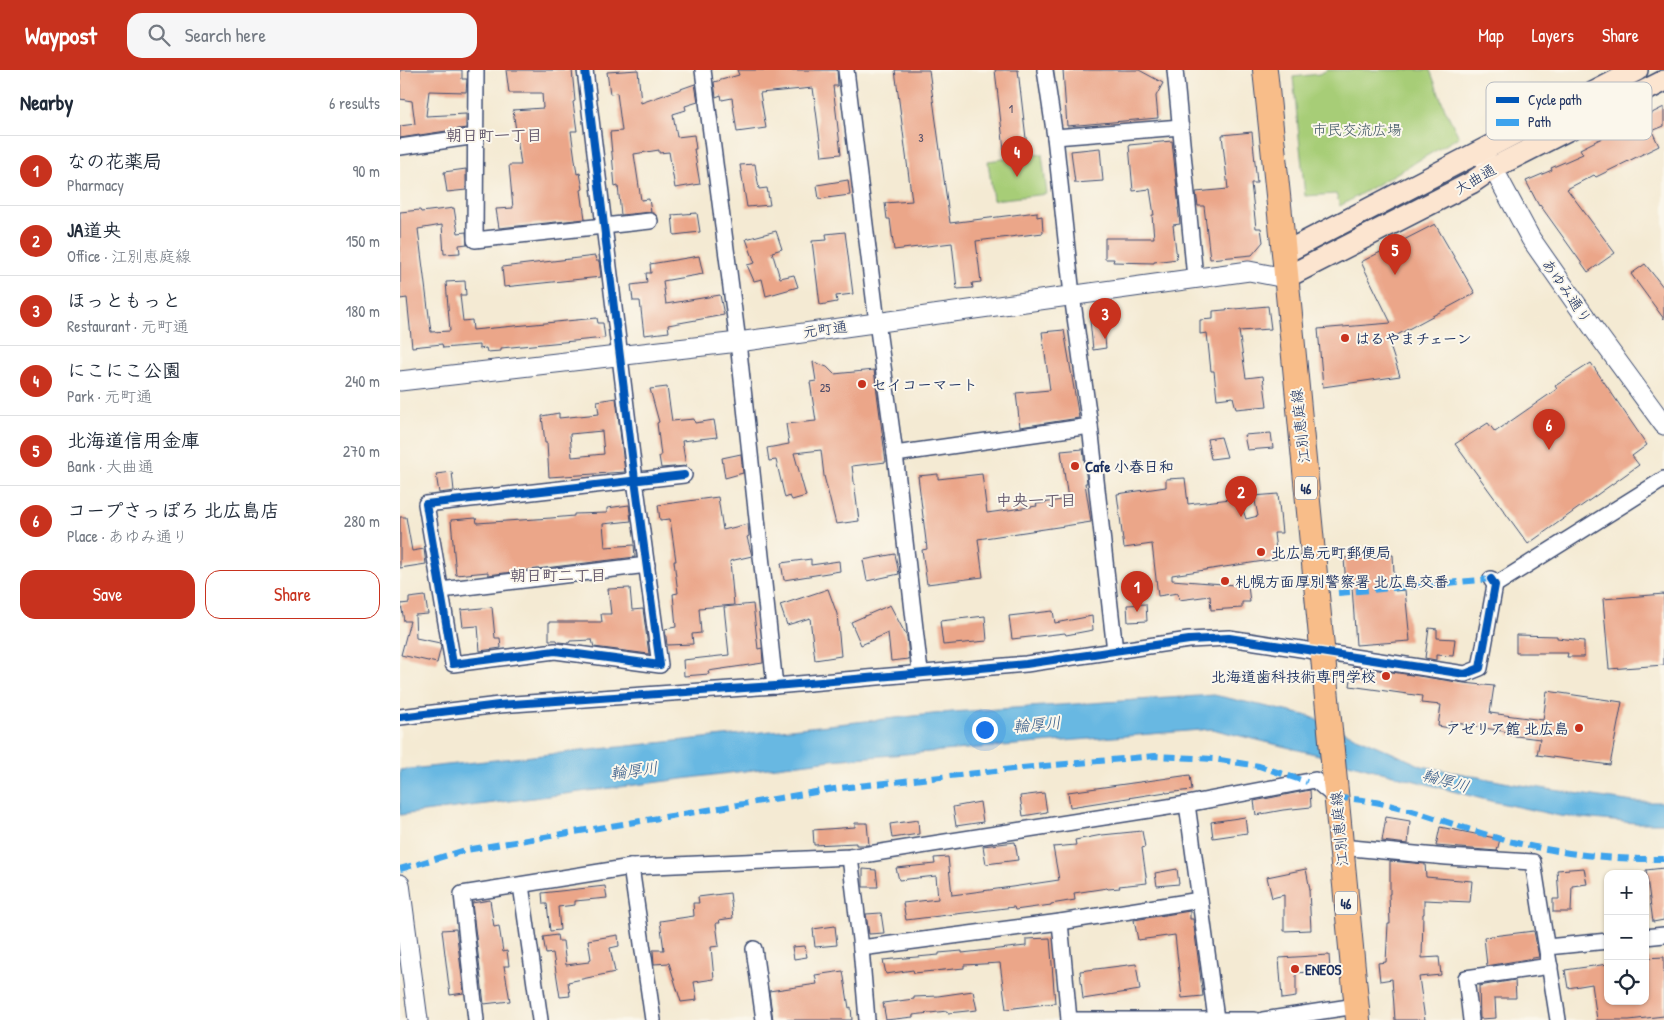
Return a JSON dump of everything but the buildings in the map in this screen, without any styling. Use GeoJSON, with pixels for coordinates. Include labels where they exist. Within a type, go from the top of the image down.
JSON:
{"type":"FeatureCollection","features":[{"type":"Feature","properties":{"kind":"main road","name":"江別恵庭線"},"geometry":{"type":"LineString","coordinates":[[1264,70],[1284,253],[1357,1013]]}},
{"type":"Feature","properties":{"kind":"main road","name":"大曲通"},"geometry":{"type":"LineString","coordinates":[[1614,82],[1637,70]]}},
{"type":"Feature","properties":{"kind":"main road","name":"大曲通"},"geometry":{"type":"LineString","coordinates":[[1652,87],[1664,81]]}},
{"type":"Feature","properties":{"kind":"main road","name":"大曲通"},"geometry":{"type":"LineString","coordinates":[[1284,253],[1503,140]]}},
{"type":"Feature","properties":{"kind":"main road","name":"大曲通"},"geometry":{"type":"LineString","coordinates":[[1285,278],[1471,183],[1493,168],[1548,140]]}},
{"type":"Feature","properties":{"kind":"street"},"geometry":{"type":"LineString","coordinates":[[476,70],[475,240],[650,221]]}},
{"type":"Feature","properties":{"kind":"street"},"geometry":{"type":"LineString","coordinates":[[586,70],[635,480],[660,665],[555,651],[453,664],[426,504],[635,480],[684,474]]}},
{"type":"Feature","properties":{"kind":"street"},"geometry":{"type":"LineString","coordinates":[[703,70],[738,342],[775,686]]}},
{"type":"Feature","properties":{"kind":"street"},"geometry":{"type":"LineString","coordinates":[[846,70],[895,454],[920,672]]}},
{"type":"Feature","properties":{"kind":"street"},"geometry":{"type":"LineString","coordinates":[[1045,70],[1055,137],[1072,295],[1090,426],[1116,651]]}},
{"type":"Feature","properties":{"kind":"street"},"geometry":{"type":"LineString","coordinates":[[1175,70],[1195,278]]}},
{"type":"Feature","properties":{"kind":"street"},"geometry":{"type":"LineString","coordinates":[[1055,137],[1181,127]]}},
{"type":"Feature","properties":{"kind":"street"},"geometry":{"type":"LineString","coordinates":[[400,147],[477,136]]}},
{"type":"Feature","properties":{"kind":"street","name":"あゆみ通り"},"geometry":{"type":"LineString","coordinates":[[1480,152],[1493,168],[1531,239],[1596,332],[1664,424]]}},
{"type":"Feature","properties":{"kind":"street"},"geometry":{"type":"LineString","coordinates":[[1249,271],[1284,253]]}},
{"type":"Feature","properties":{"kind":"street"},"geometry":{"type":"LineString","coordinates":[[1249,271],[1285,278]]}},
{"type":"Feature","properties":{"kind":"street","name":"元町通"},"geometry":{"type":"LineString","coordinates":[[400,381],[738,342],[1249,271]]}},
{"type":"Feature","properties":{"kind":"street"},"geometry":{"type":"LineString","coordinates":[[895,454],[1090,426]]}},
{"type":"Feature","properties":{"kind":"street"},"geometry":{"type":"LineString","coordinates":[[400,717],[499,705],[775,686],[1026,664],[1189,640],[1229,638],[1465,674],[1480,668],[1493,582],[1664,479]]}},
{"type":"Feature","properties":{"kind":"street"},"geometry":{"type":"LineString","coordinates":[[441,590],[647,565]]}},
{"type":"Feature","properties":{"kind":"street"},"geometry":{"type":"LineString","coordinates":[[476,1020],[462,894],[631,867],[850,857],[1187,804],[1314,780],[1336,792]]}},
{"type":"Feature","properties":{"kind":"street"},"geometry":{"type":"LineString","coordinates":[[1187,804],[1216,1019]]}},
{"type":"Feature","properties":{"kind":"street"},"geometry":{"type":"LineString","coordinates":[[1341,847],[1447,857],[1533,862],[1558,1020]]}},
{"type":"Feature","properties":{"kind":"street"},"geometry":{"type":"LineString","coordinates":[[850,857],[861,948],[867,1020]]}},
{"type":"Feature","properties":{"kind":"street"},"geometry":{"type":"LineString","coordinates":[[631,867],[653,1020]]}},
{"type":"Feature","properties":{"kind":"street"},"geometry":{"type":"LineString","coordinates":[[400,884],[418,1020]]}},
{"type":"Feature","properties":{"kind":"street"},"geometry":{"type":"LineString","coordinates":[[521,885],[540,1020]]}},
{"type":"Feature","properties":{"kind":"street"},"geometry":{"type":"LineString","coordinates":[[861,948],[1060,922],[1200,900]]}},
{"type":"Feature","properties":{"kind":"street"},"geometry":{"type":"LineString","coordinates":[[1060,922],[1069,1020],[1255,1020]]}},
{"type":"Feature","properties":{"kind":"street"},"geometry":{"type":"LineString","coordinates":[[1649,937],[1664,935]]}},
{"type":"Feature","properties":{"kind":"street"},"geometry":{"type":"LineString","coordinates":[[1547,947],[1604,941]]}},
{"type":"Feature","properties":{"kind":"street"},"geometry":{"type":"LineString","coordinates":[[754,949],[764,1020]]}},
{"type":"Feature","properties":{"kind":"street"},"geometry":{"type":"LineString","coordinates":[[1471,1020],[1466,978],[1550,966]]}},
{"type":"Feature","properties":{"kind":"street"},"geometry":{"type":"LineString","coordinates":[[1263,1020],[1357,1013]]}},
{"type":"Feature","properties":{"kind":"green space","name":"市民交流広場"},"geometry":{"type":"Polygon","coordinates":[[[1328,70],[1430,70],[1445,109],[1459,137],[1340,206],[1336,194],[1305,196],[1293,77],[1319,74],[1328,70]]]}},
{"type":"Feature","properties":{"kind":"green space"},"geometry":{"type":"Polygon","coordinates":[[[1042,154],[1047,194],[993,200],[988,161],[1042,154]]]}},
{"type":"Feature","properties":{"kind":"water","name":"輪厚川"},"geometry":{"type":"Polygon","coordinates":[[[1214,695],[1309,716],[1422,766],[1514,784],[1633,802],[1664,802],[1664,823],[1635,823],[1560,816],[1486,800],[1315,754],[1212,729],[831,760],[400,815],[400,770],[952,712],[1214,695]]]}},
{"type":"Feature","properties":{"kind":"marked path"},"geometry":{"type":"LineString","coordinates":[[1338,593],[1491,579]]}},
{"type":"Feature","properties":{"kind":"marked path"},"geometry":{"type":"LineString","coordinates":[[400,869],[466,850],[840,788],[1022,768],[1155,756],[1213,759],[1259,766],[1307,782]]}},
{"type":"Feature","properties":{"kind":"marked path"},"geometry":{"type":"LineString","coordinates":[[1336,798],[1382,803],[1494,837],[1553,850],[1590,856],[1664,859]]}},
{"type":"Feature","properties":{"kind":"cycle path"},"geometry":{"type":"LineString","coordinates":[[585,70],[635,480],[660,665],[555,651],[453,664],[426,504],[684,475]]}},
{"type":"Feature","properties":{"kind":"cycle path"},"geometry":{"type":"LineString","coordinates":[[400,717],[499,705],[775,686],[1026,664],[1189,640],[1229,638],[1465,674],[1480,668],[1495,585],[1491,579]]}},
{"type":"Feature","properties":{"kind":"place","name":"にこにこ公園"},"geometry":{"type":"Point","coordinates":[1017,177]}},
{"type":"Feature","properties":{"kind":"place","name":"北海道信用金庫"},"geometry":{"type":"Point","coordinates":[1395,275]}},
{"type":"Feature","properties":{"kind":"place","name":"はるやまチェーン"},"geometry":{"type":"Point","coordinates":[1345,338]}},
{"type":"Feature","properties":{"kind":"place","name":"ほっともっと"},"geometry":{"type":"Point","coordinates":[1105,339]}},
{"type":"Feature","properties":{"kind":"place","name":"セイコーマート"},"geometry":{"type":"Point","coordinates":[862,384]}},
{"type":"Feature","properties":{"kind":"place","name":"コープさっぽろ 北広島店"},"geometry":{"type":"Point","coordinates":[1549,450]}},
{"type":"Feature","properties":{"kind":"place","name":"Cafe 小春日和"},"geometry":{"type":"Point","coordinates":[1075,466]}},
{"type":"Feature","properties":{"kind":"place","name":"JA道央"},"geometry":{"type":"Point","coordinates":[1241,517]}},
{"type":"Feature","properties":{"kind":"place","name":"北広島元町郵便局"},"geometry":{"type":"Point","coordinates":[1261,552]}},
{"type":"Feature","properties":{"kind":"place","name":"札幌方面厚別警察署 北広島交番"},"geometry":{"type":"Point","coordinates":[1225,581]}},
{"type":"Feature","properties":{"kind":"place","name":"なの花薬局"},"geometry":{"type":"Point","coordinates":[1137,612]}},
{"type":"Feature","properties":{"kind":"place","name":"北海道歯科技術専門学校"},"geometry":{"type":"Point","coordinates":[1386,676]}},
{"type":"Feature","properties":{"kind":"place","name":"アゼリア館 北広島"},"geometry":{"type":"Point","coordinates":[1579,728]}},
{"type":"Feature","properties":{"kind":"place","name":"ENEOS"},"geometry":{"type":"Point","coordinates":[1295,969]}},
{"type":"Feature","properties":{"kind":"district","name":"朝日町一丁目"},"geometry":{"type":"Point","coordinates":[494,135]}},
{"type":"Feature","properties":{"kind":"district","name":"中央一丁目"},"geometry":{"type":"Point","coordinates":[1036,500]}},
{"type":"Feature","properties":{"kind":"district","name":"朝日町二丁目"},"geometry":{"type":"Point","coordinates":[558,575]}}]}
